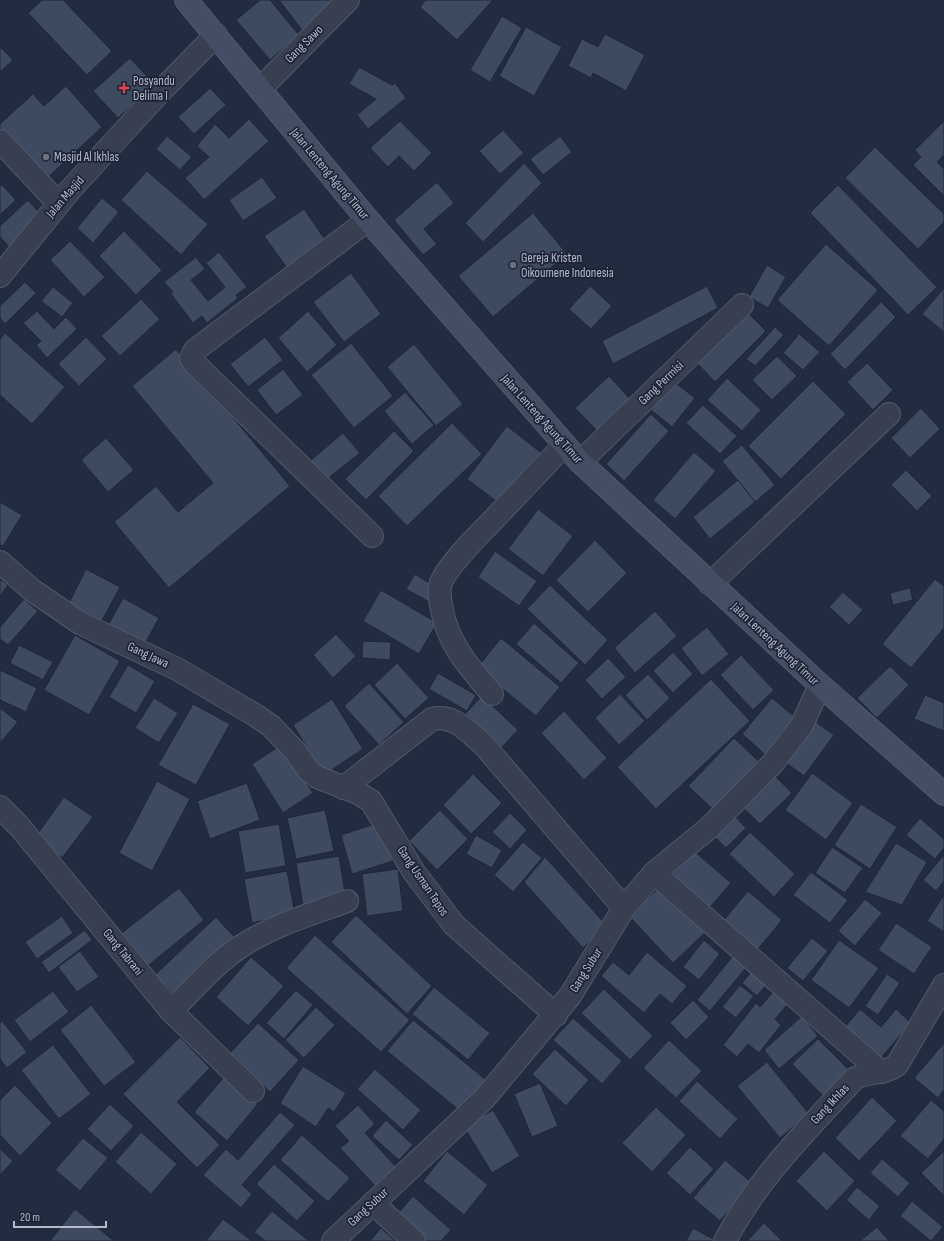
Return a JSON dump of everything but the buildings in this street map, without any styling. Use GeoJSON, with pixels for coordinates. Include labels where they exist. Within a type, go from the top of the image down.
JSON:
{"type":"FeatureCollection","features":[{"type":"Feature","properties":{"kind":"main road","name":"Jalan Lenteng Agung Timur"},"geometry":{"type":"LineString","coordinates":[[186,0],[368,220],[580,462],[820,686],[944,794]]}},
{"type":"Feature","properties":{"kind":"street","name":"Gang Sawo"},"geometry":{"type":"LineString","coordinates":[[260,89],[348,0]]}},
{"type":"Feature","properties":{"kind":"street","name":"Jalan Masjid"},"geometry":{"type":"LineString","coordinates":[[0,276],[58,203],[161,91],[216,35]]}},
{"type":"Feature","properties":{"kind":"street"},"geometry":{"type":"LineString","coordinates":[[0,140],[58,203]]}},
{"type":"Feature","properties":{"kind":"street"},"geometry":{"type":"LineString","coordinates":[[368,220],[195,350],[191,358],[194,364],[372,536]]}},
{"type":"Feature","properties":{"kind":"street","name":"Gang Permisi"},"geometry":{"type":"LineString","coordinates":[[580,462],[742,305]]}},
{"type":"Feature","properties":{"kind":"street"},"geometry":{"type":"LineString","coordinates":[[710,584],[889,414]]}},
{"type":"Feature","properties":{"kind":"street"},"geometry":{"type":"LineString","coordinates":[[492,694],[462,659],[454,645],[444,620],[439,598],[440,585],[446,572],[473,541],[564,445]]}},
{"type":"Feature","properties":{"kind":"street","name":"Gang Jawa"},"geometry":{"type":"LineString","coordinates":[[0,562],[32,590],[80,623],[177,668],[255,715],[271,726],[295,751]]}},
{"type":"Feature","properties":{"kind":"street","name":"Gang Subur"},"geometry":{"type":"LineString","coordinates":[[333,1241],[484,1099],[556,1015],[576,986],[624,908],[654,872],[710,827],[773,763],[802,725],[820,686]]}},
{"type":"Feature","properties":{"kind":"street"},"geometry":{"type":"LineString","coordinates":[[343,788],[432,719],[442,716],[455,721],[483,744],[624,908]]}},
{"type":"Feature","properties":{"kind":"street","name":"Gang Usman Tepos"},"geometry":{"type":"LineString","coordinates":[[295,751],[309,771],[317,777],[358,793],[371,801],[414,872],[454,925],[556,1015]]}},
{"type":"Feature","properties":{"kind":"street","name":"Gang Tabrani"},"geometry":{"type":"LineString","coordinates":[[0,807],[19,826],[171,1011],[253,1091]]}},
{"type":"Feature","properties":{"kind":"street"},"geometry":{"type":"LineString","coordinates":[[654,872],[881,1072]]}},
{"type":"Feature","properties":{"kind":"street"},"geometry":{"type":"LineString","coordinates":[[171,1011],[230,954],[243,944],[292,921],[347,901]]}},
{"type":"Feature","properties":{"kind":"street","name":"Gang Ikhlas"},"geometry":{"type":"LineString","coordinates":[[725,1241],[736,1221],[786,1152],[854,1079],[865,1074],[891,1069],[897,1065],[944,985]]}},
{"type":"Feature","properties":{"kind":"street"},"geometry":{"type":"LineString","coordinates":[[373,1202],[414,1241]]}},
{"type":"Feature","properties":{"kind":"place","name":"Posyandu Delima I"},"geometry":{"type":"Point","coordinates":[124,88]}},
{"type":"Feature","properties":{"kind":"place","name":"Masjid Al Ikhlas"},"geometry":{"type":"Point","coordinates":[46,157]}},
{"type":"Feature","properties":{"kind":"place","name":"Gereja Kristen Oikoumene Indonesia"},"geometry":{"type":"Point","coordinates":[513,265]}}]}
